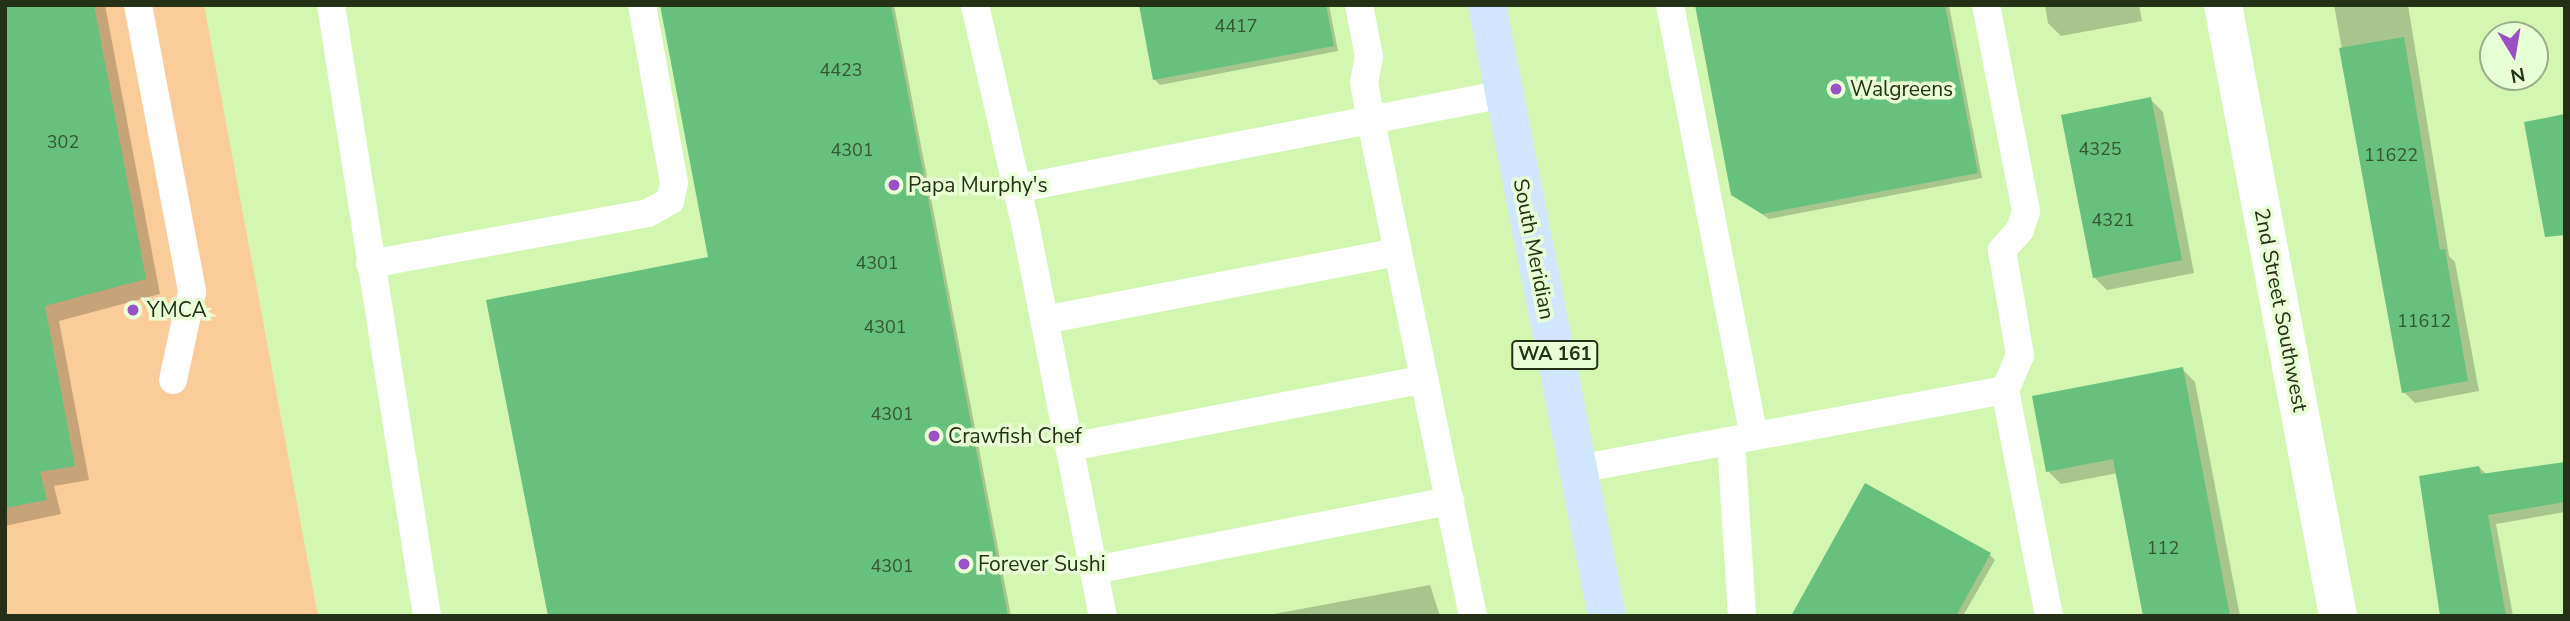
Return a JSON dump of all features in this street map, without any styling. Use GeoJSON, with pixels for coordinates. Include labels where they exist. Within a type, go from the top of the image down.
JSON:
{"type":"FeatureCollection","features":[{"type":"Feature","properties":{"kind":"main road","name":"South Meridian"},"geometry":{"type":"LineString","coordinates":[[1487,5],[1607,616]]}},
{"type":"Feature","properties":{"kind":"street","name":"2nd Street Southwest"},"geometry":{"type":"LineString","coordinates":[[2224,5],[2338,616]]}},
{"type":"Feature","properties":{"kind":"lane"},"geometry":{"type":"LineString","coordinates":[[138,5],[191,292],[173,380]]}},
{"type":"Feature","properties":{"kind":"lane"},"geometry":{"type":"LineString","coordinates":[[331,5],[427,616]]}},
{"type":"Feature","properties":{"kind":"lane"},"geometry":{"type":"LineString","coordinates":[[370,264],[648,213],[670,201],[674,183],[642,5]]}},
{"type":"Feature","properties":{"kind":"lane"},"geometry":{"type":"LineString","coordinates":[[975,5],[1044,320],[1103,616]]}},
{"type":"Feature","properties":{"kind":"lane"},"geometry":{"type":"LineString","coordinates":[[1359,5],[1369,57],[1364,82],[1371,121],[1473,616]]}},
{"type":"Feature","properties":{"kind":"lane"},"geometry":{"type":"LineString","coordinates":[[1670,5],[1742,439],[1742,616]]}},
{"type":"Feature","properties":{"kind":"lane"},"geometry":{"type":"LineString","coordinates":[[1986,5],[2026,211],[2021,230],[2002,250],[2020,359],[2007,378],[2005,390],[2049,616]]}},
{"type":"Feature","properties":{"kind":"lane"},"geometry":{"type":"LineString","coordinates":[[1016,189],[1504,94]]}},
{"type":"Feature","properties":{"kind":"lane"},"geometry":{"type":"LineString","coordinates":[[1044,320],[1398,252]]}},
{"type":"Feature","properties":{"kind":"lane"},"geometry":{"type":"LineString","coordinates":[[1070,447],[1425,379]]}},
{"type":"Feature","properties":{"kind":"lane"},"geometry":{"type":"LineString","coordinates":[[1578,469],[2005,390]]}},
{"type":"Feature","properties":{"kind":"lane"},"geometry":{"type":"LineString","coordinates":[[1094,570],[1450,501]]}},
{"type":"Feature","properties":{"kind":"shaded area","name":"YMCA"},"geometry":{"type":"Polygon","coordinates":[[[5,5],[204,5],[318,616],[5,616],[5,5]]]}},
{"type":"Feature","properties":{"kind":"building","name":"YMCA"},"geometry":{"type":"Polygon","coordinates":[[[5,5],[94,5],[146,279],[45,306],[75,466],[40,472],[47,500],[5,508],[5,5]]]}},
{"type":"Feature","properties":{"kind":"building"},"geometry":{"type":"Polygon","coordinates":[[[660,5],[891,5],[1008,616],[548,616],[486,300],[708,257],[660,5]]]}},
{"type":"Feature","properties":{"kind":"building"},"geometry":{"type":"Polygon","coordinates":[[[1139,5],[1326,5],[1334,46],[1153,80],[1139,5]]]}},
{"type":"Feature","properties":{"kind":"building","name":"Walgreens"},"geometry":{"type":"Polygon","coordinates":[[[1695,5],[1945,5],[1978,173],[1762,214],[1731,195],[1695,5]]]}},
{"type":"Feature","properties":{"kind":"building"},"geometry":{"type":"Polygon","coordinates":[[[2404,37],[2440,250],[2445,249],[2468,381],[2402,393],[2339,48],[2404,37]]]}},
{"type":"Feature","properties":{"kind":"building"},"geometry":{"type":"Polygon","coordinates":[[[2151,97],[2182,260],[2093,278],[2061,115],[2151,97]]]}},
{"type":"Feature","properties":{"kind":"building"},"geometry":{"type":"Polygon","coordinates":[[[2565,114],[2565,235],[2545,237],[2524,122],[2565,114]]]}},
{"type":"Feature","properties":{"kind":"building"},"geometry":{"type":"Polygon","coordinates":[[[2183,367],[2230,616],[2143,616],[2113,459],[2046,472],[2032,396],[2183,367]]]}},
{"type":"Feature","properties":{"kind":"building"},"geometry":{"type":"Polygon","coordinates":[[[2565,462],[2565,502],[2488,515],[2506,616],[2440,616],[2419,476],[2479,466],[2481,474],[2565,462]]]}},
{"type":"Feature","properties":{"kind":"building"},"geometry":{"type":"Polygon","coordinates":[[[1865,483],[1991,553],[1956,616],[1791,616],[1865,483]]]}},
{"type":"Feature","properties":{"kind":"place","name":"Walgreens"},"geometry":{"type":"Point","coordinates":[1836,89]}},
{"type":"Feature","properties":{"kind":"place","name":"Papa Murphy's"},"geometry":{"type":"Point","coordinates":[894,185]}},
{"type":"Feature","properties":{"kind":"place","name":"YMCA"},"geometry":{"type":"Point","coordinates":[133,310]}},
{"type":"Feature","properties":{"kind":"place","name":"Crawfish Chef"},"geometry":{"type":"Point","coordinates":[934,436]}},
{"type":"Feature","properties":{"kind":"place","name":"Forever Sushi"},"geometry":{"type":"Point","coordinates":[964,564]}}]}
